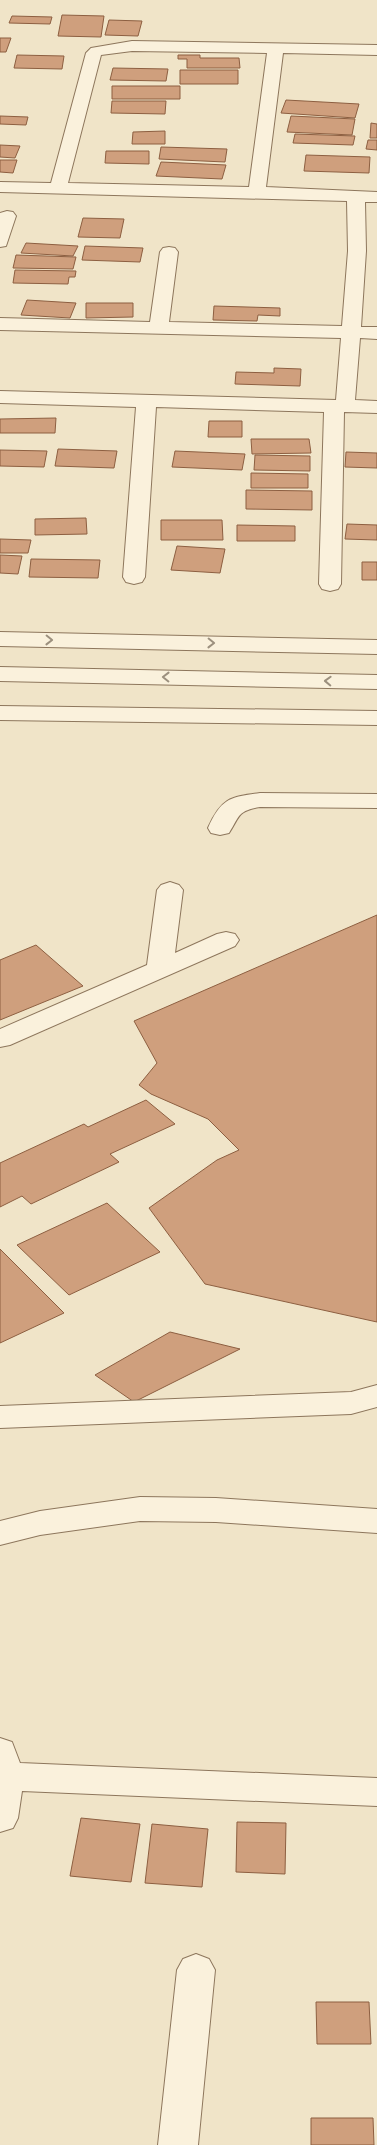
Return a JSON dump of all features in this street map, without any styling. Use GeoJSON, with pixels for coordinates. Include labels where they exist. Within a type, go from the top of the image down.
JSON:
{"type":"FeatureCollection","features":[{"type":"Feature","properties":{"kind":"street"},"geometry":{"type":"LineString","coordinates":[[58,188],[94,53],[97,50],[132,46],[377,50]]}},
{"type":"Feature","properties":{"kind":"street"},"geometry":{"type":"LineString","coordinates":[[257,192],[276,47]]}},
{"type":"Feature","properties":{"kind":"street"},"geometry":{"type":"LineString","coordinates":[[0,187],[257,192],[377,198]]}},
{"type":"Feature","properties":{"kind":"street"},"geometry":{"type":"LineString","coordinates":[[330,584],[339,406],[350,333],[357,251],[356,197]]}},
{"type":"Feature","properties":{"kind":"street"},"geometry":{"type":"LineString","coordinates":[[0,242],[7,216]]}},
{"type":"Feature","properties":{"kind":"street"},"geometry":{"type":"LineString","coordinates":[[357,251],[377,252]]}},
{"type":"Feature","properties":{"kind":"street"},"geometry":{"type":"LineString","coordinates":[[159,328],[169,252]]}},
{"type":"Feature","properties":{"kind":"street"},"geometry":{"type":"LineString","coordinates":[[0,324],[377,333]]}},
{"type":"Feature","properties":{"kind":"street"},"geometry":{"type":"LineString","coordinates":[[0,397],[377,407]]}},
{"type":"Feature","properties":{"kind":"street"},"geometry":{"type":"LineString","coordinates":[[134,577],[146,401]]}},
{"type":"Feature","properties":{"kind":"street"},"geometry":{"type":"LineString","coordinates":[[0,639],[377,647]]}},
{"type":"Feature","properties":{"kind":"street"},"geometry":{"type":"LineString","coordinates":[[0,674],[377,682]]}},
{"type":"Feature","properties":{"kind":"street"},"geometry":{"type":"LineString","coordinates":[[0,713],[377,718]]}},
{"type":"Feature","properties":{"kind":"street"},"geometry":{"type":"LineString","coordinates":[[220,828],[226,815],[239,803],[260,800],[377,801]]}},
{"type":"Feature","properties":{"kind":"street"},"geometry":{"type":"LineString","coordinates":[[160,969],[170,890]]}},
{"type":"Feature","properties":{"kind":"street"},"geometry":{"type":"LineString","coordinates":[[0,1039],[226,940]]}},
{"type":"Feature","properties":{"kind":"street"},"geometry":{"type":"LineString","coordinates":[[0,1417],[351,1403],[377,1396]]}},
{"type":"Feature","properties":{"kind":"street"},"geometry":{"type":"LineString","coordinates":[[0,1533],[40,1523],[140,1509],[216,1510],[377,1521]]}},
{"type":"Feature","properties":{"kind":"street"},"geometry":{"type":"LineString","coordinates":[[0,1818],[3,1764],[377,1792]]}},
{"type":"Feature","properties":{"kind":"street"},"geometry":{"type":"LineString","coordinates":[[178,2145],[196,1970]]}},
{"type":"Feature","properties":{"kind":"building"},"geometry":{"type":"Polygon","coordinates":[[[62,15],[104,16],[101,37],[58,36],[62,15]]]}},
{"type":"Feature","properties":{"kind":"building"},"geometry":{"type":"Polygon","coordinates":[[[12,16],[52,17],[50,24],[9,23],[12,16]]]}},
{"type":"Feature","properties":{"kind":"building"},"geometry":{"type":"Polygon","coordinates":[[[109,20],[142,21],[138,36],[105,35],[109,20]]]}},
{"type":"Feature","properties":{"kind":"building"},"geometry":{"type":"Polygon","coordinates":[[[0,38],[11,38],[6,52],[0,52],[0,38]]]}},
{"type":"Feature","properties":{"kind":"building"},"geometry":{"type":"Polygon","coordinates":[[[17,55],[64,56],[62,69],[14,68],[17,55]]]}},
{"type":"Feature","properties":{"kind":"building"},"geometry":{"type":"Polygon","coordinates":[[[178,55],[200,55],[200,58],[239,58],[240,68],[187,68],[187,59],[178,59],[178,55]]]}},
{"type":"Feature","properties":{"kind":"building"},"geometry":{"type":"Polygon","coordinates":[[[113,68],[168,69],[166,81],[110,80],[113,68]]]}},
{"type":"Feature","properties":{"kind":"building"},"geometry":{"type":"Polygon","coordinates":[[[180,70],[238,70],[238,84],[180,84],[180,70]]]}},
{"type":"Feature","properties":{"kind":"building"},"geometry":{"type":"Polygon","coordinates":[[[112,86],[180,86],[180,99],[112,99],[112,86]]]}},
{"type":"Feature","properties":{"kind":"building"},"geometry":{"type":"Polygon","coordinates":[[[286,100],[359,104],[355,118],[281,113],[286,100]]]}},
{"type":"Feature","properties":{"kind":"building"},"geometry":{"type":"Polygon","coordinates":[[[112,101],[166,101],[165,114],[111,113],[112,101]]]}},
{"type":"Feature","properties":{"kind":"building"},"geometry":{"type":"Polygon","coordinates":[[[0,116],[28,117],[26,125],[0,124],[0,116]]]}},
{"type":"Feature","properties":{"kind":"building"},"geometry":{"type":"Polygon","coordinates":[[[291,116],[355,119],[352,135],[287,132],[291,116]]]}},
{"type":"Feature","properties":{"kind":"building"},"geometry":{"type":"Polygon","coordinates":[[[371,123],[377,124],[377,138],[370,138],[371,123]]]}},
{"type":"Feature","properties":{"kind":"building"},"geometry":{"type":"Polygon","coordinates":[[[165,131],[165,144],[132,144],[133,132],[165,131]]]}},
{"type":"Feature","properties":{"kind":"building"},"geometry":{"type":"Polygon","coordinates":[[[295,134],[355,136],[353,145],[293,143],[295,134]]]}},
{"type":"Feature","properties":{"kind":"building"},"geometry":{"type":"Polygon","coordinates":[[[368,140],[377,140],[377,150],[366,149],[368,140]]]}},
{"type":"Feature","properties":{"kind":"building"},"geometry":{"type":"Polygon","coordinates":[[[0,145],[20,146],[15,158],[0,157],[0,145]]]}},
{"type":"Feature","properties":{"kind":"building"},"geometry":{"type":"Polygon","coordinates":[[[161,147],[227,149],[225,162],[159,159],[161,147]]]}},
{"type":"Feature","properties":{"kind":"building"},"geometry":{"type":"Polygon","coordinates":[[[106,151],[149,151],[149,164],[105,163],[106,151]]]}},
{"type":"Feature","properties":{"kind":"building"},"geometry":{"type":"Polygon","coordinates":[[[306,155],[370,157],[369,173],[304,171],[306,155]]]}},
{"type":"Feature","properties":{"kind":"building"},"geometry":{"type":"Polygon","coordinates":[[[0,160],[17,160],[13,173],[0,172],[0,160]]]}},
{"type":"Feature","properties":{"kind":"building"},"geometry":{"type":"Polygon","coordinates":[[[161,162],[226,165],[222,179],[156,176],[161,162]]]}},
{"type":"Feature","properties":{"kind":"building"},"geometry":{"type":"Polygon","coordinates":[[[83,218],[124,219],[120,238],[78,237],[83,218]]]}},
{"type":"Feature","properties":{"kind":"building"},"geometry":{"type":"Polygon","coordinates":[[[26,243],[78,246],[73,256],[21,253],[26,243]]]}},
{"type":"Feature","properties":{"kind":"building"},"geometry":{"type":"Polygon","coordinates":[[[85,246],[143,248],[140,262],[82,260],[85,246]]]}},
{"type":"Feature","properties":{"kind":"building"},"geometry":{"type":"Polygon","coordinates":[[[16,255],[76,257],[73,269],[13,268],[16,255]]]}},
{"type":"Feature","properties":{"kind":"building"},"geometry":{"type":"Polygon","coordinates":[[[15,270],[76,271],[75,277],[69,277],[68,284],[13,283],[15,270]]]}},
{"type":"Feature","properties":{"kind":"building"},"geometry":{"type":"Polygon","coordinates":[[[27,300],[76,303],[70,318],[21,315],[27,300]]]}},
{"type":"Feature","properties":{"kind":"building"},"geometry":{"type":"Polygon","coordinates":[[[86,303],[133,303],[133,317],[86,318],[86,303]]]}},
{"type":"Feature","properties":{"kind":"building"},"geometry":{"type":"Polygon","coordinates":[[[214,306],[280,308],[280,316],[258,315],[257,321],[213,320],[214,306]]]}},
{"type":"Feature","properties":{"kind":"building"},"geometry":{"type":"Polygon","coordinates":[[[274,368],[301,369],[300,386],[235,384],[236,372],[274,373],[274,368]]]}},
{"type":"Feature","properties":{"kind":"building"},"geometry":{"type":"Polygon","coordinates":[[[56,418],[55,433],[0,433],[0,419],[56,418]]]}},
{"type":"Feature","properties":{"kind":"building"},"geometry":{"type":"Polygon","coordinates":[[[209,421],[242,421],[242,437],[208,437],[209,421]]]}},
{"type":"Feature","properties":{"kind":"building"},"geometry":{"type":"Polygon","coordinates":[[[251,439],[309,439],[311,453],[252,454],[251,439]]]}},
{"type":"Feature","properties":{"kind":"building"},"geometry":{"type":"Polygon","coordinates":[[[58,449],[117,451],[114,468],[55,466],[58,449]]]}},
{"type":"Feature","properties":{"kind":"building"},"geometry":{"type":"Polygon","coordinates":[[[0,450],[47,451],[44,467],[0,466],[0,450]]]}},
{"type":"Feature","properties":{"kind":"building"},"geometry":{"type":"Polygon","coordinates":[[[175,451],[245,454],[242,470],[172,467],[175,451]]]}},
{"type":"Feature","properties":{"kind":"building"},"geometry":{"type":"Polygon","coordinates":[[[346,452],[377,453],[377,468],[345,467],[346,452]]]}},
{"type":"Feature","properties":{"kind":"building"},"geometry":{"type":"Polygon","coordinates":[[[255,455],[310,456],[310,471],[254,470],[255,455]]]}},
{"type":"Feature","properties":{"kind":"building"},"geometry":{"type":"Polygon","coordinates":[[[251,473],[308,474],[308,488],[251,488],[251,473]]]}},
{"type":"Feature","properties":{"kind":"building"},"geometry":{"type":"Polygon","coordinates":[[[246,490],[312,491],[312,510],[246,509],[246,490]]]}},
{"type":"Feature","properties":{"kind":"building"},"geometry":{"type":"Polygon","coordinates":[[[86,518],[87,534],[35,535],[35,519],[86,518]]]}},
{"type":"Feature","properties":{"kind":"building"},"geometry":{"type":"Polygon","coordinates":[[[161,520],[222,520],[223,540],[161,540],[161,520]]]}},
{"type":"Feature","properties":{"kind":"building"},"geometry":{"type":"Polygon","coordinates":[[[347,524],[377,525],[377,540],[345,539],[347,524]]]}},
{"type":"Feature","properties":{"kind":"building"},"geometry":{"type":"Polygon","coordinates":[[[237,525],[295,526],[295,541],[237,541],[237,525]]]}},
{"type":"Feature","properties":{"kind":"building"},"geometry":{"type":"Polygon","coordinates":[[[0,539],[31,540],[28,553],[0,553],[0,539]]]}},
{"type":"Feature","properties":{"kind":"building"},"geometry":{"type":"Polygon","coordinates":[[[177,546],[225,549],[220,573],[171,570],[177,546]]]}},
{"type":"Feature","properties":{"kind":"building"},"geometry":{"type":"Polygon","coordinates":[[[0,555],[22,556],[18,574],[0,573],[0,555]]]}},
{"type":"Feature","properties":{"kind":"building"},"geometry":{"type":"Polygon","coordinates":[[[31,559],[100,560],[98,578],[29,577],[31,559]]]}},
{"type":"Feature","properties":{"kind":"building"},"geometry":{"type":"Polygon","coordinates":[[[362,562],[377,562],[377,580],[362,580],[362,562]]]}},
{"type":"Feature","properties":{"kind":"building"},"geometry":{"type":"Polygon","coordinates":[[[377,915],[377,1322],[205,1284],[149,1208],[217,1160],[239,1150],[208,1119],[151,1094],[139,1085],[157,1063],[134,1021],[377,915]]]}},
{"type":"Feature","properties":{"kind":"building"},"geometry":{"type":"Polygon","coordinates":[[[36,945],[83,986],[0,1020],[0,960],[36,945]]]}},
{"type":"Feature","properties":{"kind":"building"},"geometry":{"type":"Polygon","coordinates":[[[146,1100],[175,1124],[110,1154],[119,1162],[31,1204],[22,1196],[0,1207],[0,1163],[84,1124],[88,1127],[146,1100]]]}},
{"type":"Feature","properties":{"kind":"building"},"geometry":{"type":"Polygon","coordinates":[[[107,1203],[160,1252],[69,1295],[17,1245],[107,1203]]]}},
{"type":"Feature","properties":{"kind":"building"},"geometry":{"type":"Polygon","coordinates":[[[0,1249],[64,1313],[0,1343],[0,1249]]]}},
{"type":"Feature","properties":{"kind":"building"},"geometry":{"type":"Polygon","coordinates":[[[170,1332],[240,1349],[134,1402],[95,1375],[170,1332]]]}},
{"type":"Feature","properties":{"kind":"building"},"geometry":{"type":"Polygon","coordinates":[[[81,1818],[140,1824],[131,1882],[70,1876],[81,1818]]]}},
{"type":"Feature","properties":{"kind":"building"},"geometry":{"type":"Polygon","coordinates":[[[237,1822],[286,1823],[285,1874],[236,1872],[237,1822]]]}},
{"type":"Feature","properties":{"kind":"building"},"geometry":{"type":"Polygon","coordinates":[[[152,1824],[208,1829],[202,1887],[145,1883],[152,1824]]]}},
{"type":"Feature","properties":{"kind":"building"},"geometry":{"type":"Polygon","coordinates":[[[316,2002],[369,2002],[371,2044],[317,2044],[316,2002]]]}},
{"type":"Feature","properties":{"kind":"building"},"geometry":{"type":"Polygon","coordinates":[[[311,2118],[373,2118],[374,2145],[311,2145],[311,2118]]]}}]}
